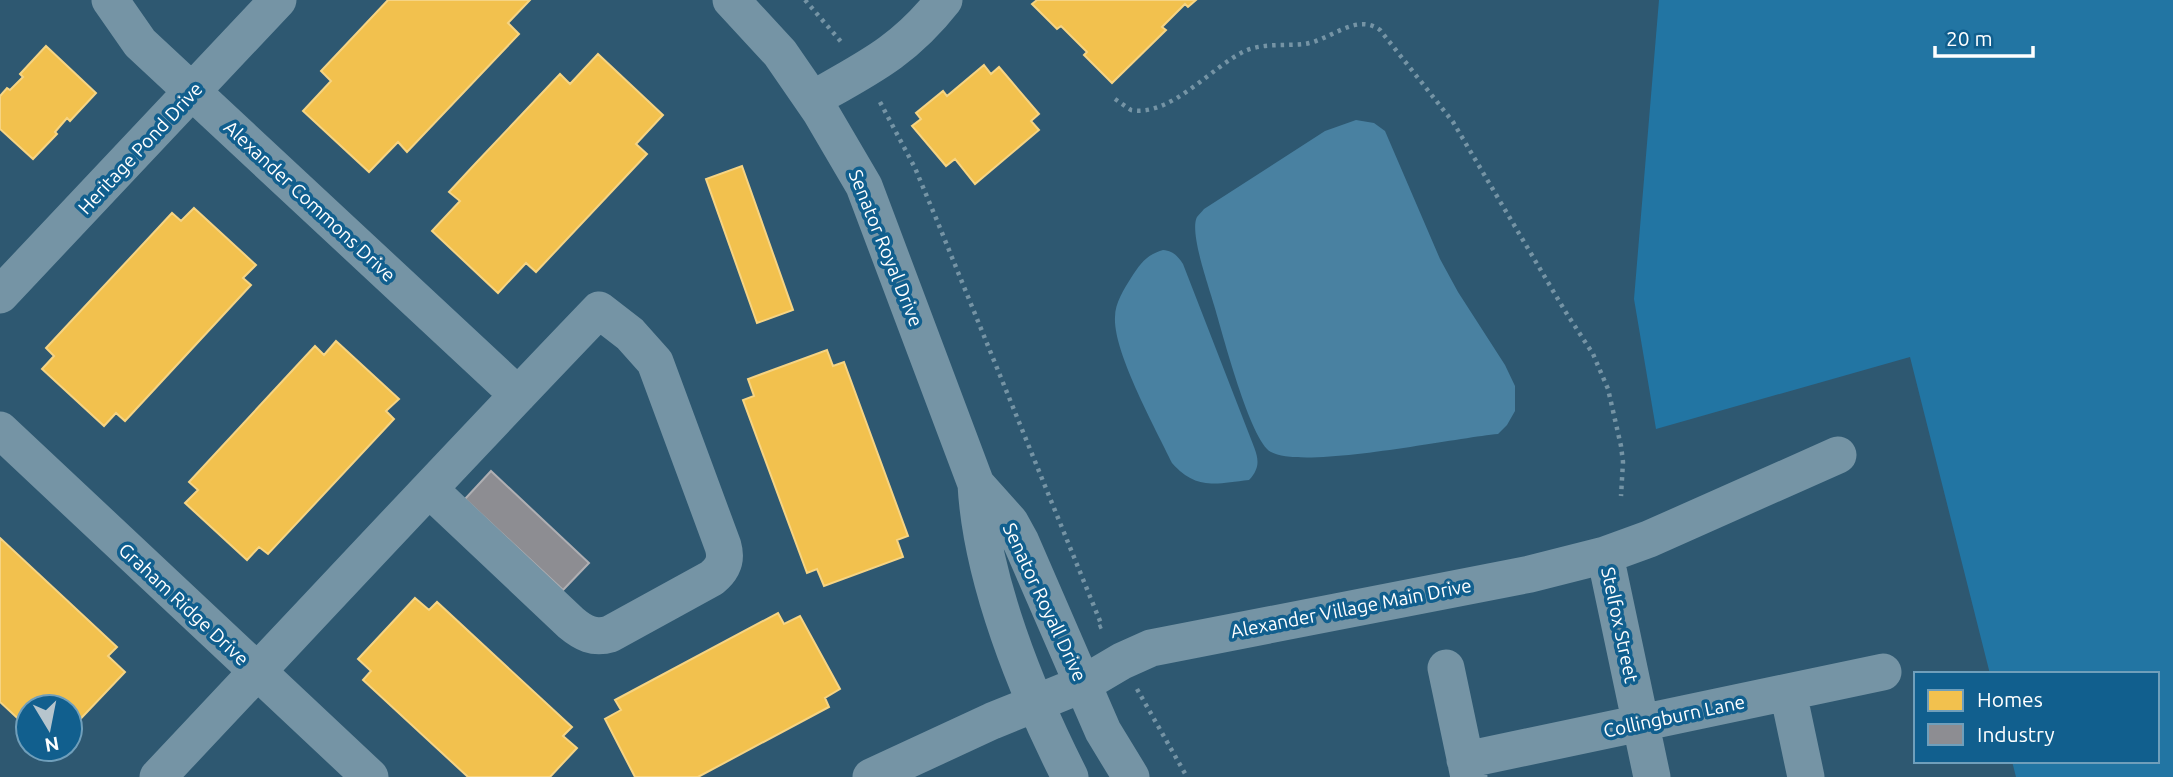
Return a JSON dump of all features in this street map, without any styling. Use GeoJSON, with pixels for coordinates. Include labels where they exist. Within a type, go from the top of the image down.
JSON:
{"type":"FeatureCollection","features":[{"type":"Feature","properties":{"kind":"street","name":"Alexander Commons Drive"},"geometry":{"type":"LineString","coordinates":[[110,0],[140,43],[518,395]]}},
{"type":"Feature","properties":{"kind":"street","name":"Heritage Pond Drive"},"geometry":{"type":"LineString","coordinates":[[0,296],[278,0]]}},
{"type":"Feature","properties":{"kind":"street","name":"Senator Royal Drive"},"geometry":{"type":"LineString","coordinates":[[732,0],[780,53],[813,99],[864,186],[976,484]]}},
{"type":"Feature","properties":{"kind":"street"},"geometry":{"type":"LineString","coordinates":[[813,99],[893,52],[912,36],[944,0]]}},
{"type":"Feature","properties":{"kind":"street"},"geometry":{"type":"LineString","coordinates":[[158,777],[429,489],[599,310],[645,348],[662,376],[725,555],[719,572],[712,579],[610,634],[596,637],[571,623],[429,489]]}},
{"type":"Feature","properties":{"kind":"street","name":"Graham Ridge Drive"},"geometry":{"type":"LineString","coordinates":[[0,430],[370,777]]}},
{"type":"Feature","properties":{"kind":"street","name":"Alexander Village Main Drive"},"geometry":{"type":"LineString","coordinates":[[871,777],[1083,684],[1151,648],[1530,574],[1605,555],[1649,539],[1838,455]]}},
{"type":"Feature","properties":{"kind":"street","name":"Senator Royall Drive"},"geometry":{"type":"LineString","coordinates":[[976,484],[1002,512],[1021,542],[1103,731],[1131,777]]}},
{"type":"Feature","properties":{"kind":"street","name":"Senator Royall Drive"},"geometry":{"type":"LineString","coordinates":[[976,484],[978,519],[984,552],[1036,703],[1070,777]]}},
{"type":"Feature","properties":{"kind":"street","name":"Stelfox Street"},"geometry":{"type":"LineString","coordinates":[[1605,555],[1652,777]]}},
{"type":"Feature","properties":{"kind":"street"},"geometry":{"type":"LineString","coordinates":[[1446,668],[1467,768]]}},
{"type":"Feature","properties":{"kind":"street","name":"Collingburn Lane"},"geometry":{"type":"LineString","coordinates":[[1467,768],[1641,723],[1883,672]]}},
{"type":"Feature","properties":{"kind":"street"},"geometry":{"type":"LineString","coordinates":[[1788,692],[1805,777]]}},
{"type":"Feature","properties":{"kind":"path"},"geometry":{"type":"LineString","coordinates":[[805,0],[844,45]]}},
{"type":"Feature","properties":{"kind":"path"},"geometry":{"type":"LineString","coordinates":[[1115,99],[1131,110],[1154,108],[1190,89],[1253,48],[1312,43],[1358,23],[1369,23],[1380,30],[1453,122],[1564,311],[1593,354],[1608,389],[1621,446],[1621,496]]}},
{"type":"Feature","properties":{"kind":"path"},"geometry":{"type":"LineString","coordinates":[[888,117],[939,223],[1102,626],[1093,630]]}},
{"type":"Feature","properties":{"kind":"path"},"geometry":{"type":"LineString","coordinates":[[1122,661],[1186,777]]}},
{"type":"Feature","properties":{"kind":"shaded area"},"geometry":{"type":"Polygon","coordinates":[[[1659,0],[2173,0],[2173,777],[2016,777],[2012,763],[2159,763],[2159,672],[1989,672],[1910,357],[1656,429],[1634,299],[1659,0]]]}},
{"type":"Feature","properties":{"kind":"shaded area"},"geometry":{"type":"Polygon","coordinates":[[[1356,120],[1374,123],[1385,131],[1440,259],[1515,386],[1515,411],[1498,434],[1345,455],[1288,457],[1271,452],[1254,428],[1201,260],[1196,235],[1197,217],[1204,209],[1325,131],[1356,120]]]}},
{"type":"Feature","properties":{"kind":"shaded area"},"geometry":{"type":"Polygon","coordinates":[[[1163,250],[1170,251],[1183,264],[1254,447],[1257,463],[1249,480],[1207,483],[1189,478],[1181,472],[1172,463],[1128,370],[1116,332],[1115,317],[1120,296],[1141,264],[1148,257],[1163,250]]]}},
{"type":"Feature","properties":{"kind":"building: Homes"},"geometry":{"type":"Polygon","coordinates":[[[388,0],[530,0],[508,23],[519,34],[407,152],[398,142],[369,172],[303,111],[331,81],[321,71],[388,0]]]}},
{"type":"Feature","properties":{"kind":"building: Homes"},"geometry":{"type":"Polygon","coordinates":[[[1037,0],[1196,0],[1188,7],[1185,4],[1162,27],[1166,30],[1112,83],[1084,55],[1087,52],[1061,26],[1057,29],[1032,4],[1037,0]]]}},
{"type":"Feature","properties":{"kind":"building: Homes"},"geometry":{"type":"Polygon","coordinates":[[[46,46],[96,93],[70,121],[67,118],[55,132],[57,134],[33,159],[0,129],[0,96],[23,77],[20,74],[46,46]]]}},
{"type":"Feature","properties":{"kind":"building: Homes"},"geometry":{"type":"Polygon","coordinates":[[[598,54],[663,115],[636,144],[647,154],[536,272],[526,263],[498,293],[432,231],[460,201],[449,192],[474,165],[560,74],[570,84],[598,54]]]}},
{"type":"Feature","properties":{"kind":"building: Homes"},"geometry":{"type":"Polygon","coordinates":[[[984,65],[991,74],[999,67],[1039,114],[1031,121],[1039,130],[975,184],[955,159],[946,166],[912,126],[921,119],[916,113],[943,91],[947,96],[984,65]]]}},
{"type":"Feature","properties":{"kind":"building: Homes"},"geometry":{"type":"Polygon","coordinates":[[[742,166],[793,310],[757,323],[706,179],[742,166]]]}},
{"type":"Feature","properties":{"kind":"building: Homes"},"geometry":{"type":"Polygon","coordinates":[[[194,208],[256,265],[243,278],[251,285],[125,421],[116,413],[104,426],[42,369],[54,356],[46,348],[172,213],[181,221],[194,208]]]}},
{"type":"Feature","properties":{"kind":"building: Homes"},"geometry":{"type":"Polygon","coordinates":[[[336,341],[399,399],[386,411],[394,419],[268,554],[259,547],[247,560],[185,503],[198,490],[189,482],[315,346],[324,355],[336,341]]]}},
{"type":"Feature","properties":{"kind":"building: Homes"},"geometry":{"type":"Polygon","coordinates":[[[827,350],[833,366],[844,362],[908,536],[897,540],[903,557],[824,586],[817,569],[807,573],[743,400],[754,396],[748,379],[827,350]]]}},
{"type":"Feature","properties":{"kind":"building: Homes"},"geometry":{"type":"Polygon","coordinates":[[[0,538],[117,647],[108,656],[125,672],[84,715],[84,693],[14,693],[14,715],[0,702],[0,538]]]}},
{"type":"Feature","properties":{"kind":"building: Homes"},"geometry":{"type":"Polygon","coordinates":[[[415,598],[429,610],[437,602],[572,727],[563,736],[577,748],[550,777],[468,777],[363,680],[371,671],[358,659],[415,598]]]}},
{"type":"Feature","properties":{"kind":"building: Homes"},"geometry":{"type":"Polygon","coordinates":[[[778,613],[784,624],[800,616],[840,689],[825,698],[829,707],[698,777],[635,777],[605,719],[621,710],[615,700],[778,613]]]}},
{"type":"Feature","properties":{"kind":"building: Industry"},"geometry":{"type":"Polygon","coordinates":[[[491,471],[589,563],[563,590],[465,499],[491,471]]]}}]}
